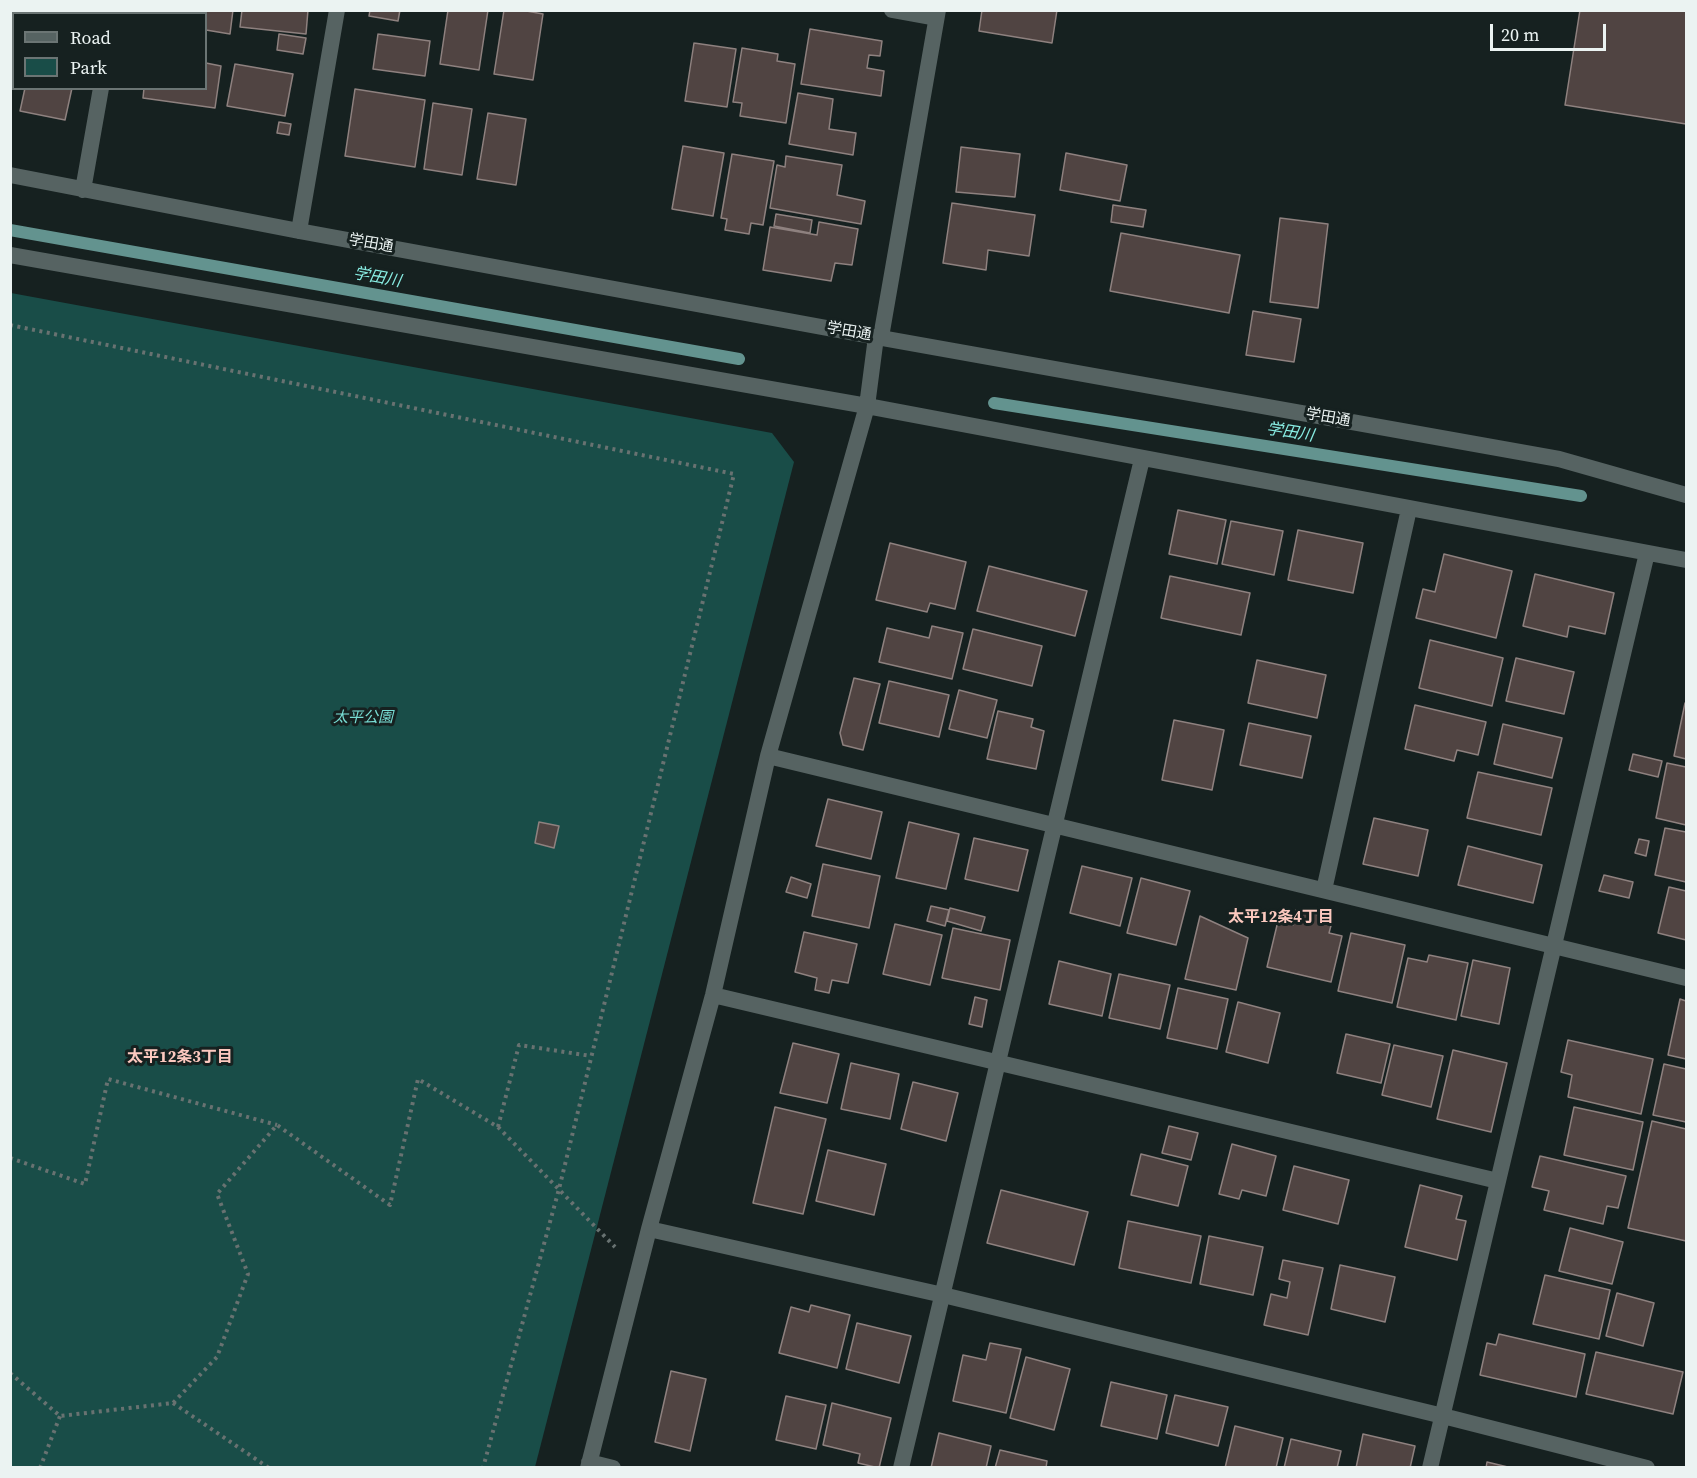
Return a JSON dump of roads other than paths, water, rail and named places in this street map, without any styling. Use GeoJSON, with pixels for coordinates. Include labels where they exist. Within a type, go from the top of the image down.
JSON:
{"type":"FeatureCollection","features":[{"type":"Feature","properties":{"kind":"street"},"geometry":{"type":"LineString","coordinates":[[299,231],[337,10]]}},
{"type":"Feature","properties":{"kind":"street"},"geometry":{"type":"LineString","coordinates":[[613,1467],[589,1465],[712,995],[768,756],[867,406],[937,14],[892,10]]}},
{"type":"Feature","properties":{"kind":"street"},"geometry":{"type":"LineString","coordinates":[[83,190],[101,90]]}},
{"type":"Feature","properties":{"kind":"street","name":"学田通"},"geometry":{"type":"LineString","coordinates":[[10,175],[299,231],[1559,459],[1686,495]]}},
{"type":"Feature","properties":{"kind":"street"},"geometry":{"type":"LineString","coordinates":[[10,255],[867,406],[1686,560]]}},
{"type":"Feature","properties":{"kind":"street"},"geometry":{"type":"LineString","coordinates":[[901,1467],[1142,459]]}},
{"type":"Feature","properties":{"kind":"street"},"geometry":{"type":"LineString","coordinates":[[1324,890],[1409,509]]}},
{"type":"Feature","properties":{"kind":"street"},"geometry":{"type":"LineString","coordinates":[[1430,1467],[1647,553]]}},
{"type":"Feature","properties":{"kind":"street"},"geometry":{"type":"LineString","coordinates":[[768,756],[1686,978]]}},
{"type":"Feature","properties":{"kind":"street"},"geometry":{"type":"LineString","coordinates":[[712,995],[1498,1181]]}},
{"type":"Feature","properties":{"kind":"street"},"geometry":{"type":"LineString","coordinates":[[649,1229],[943,1295],[1647,1467]]}},
{"type":"Feature","properties":{"kind":"waterway","name":"学田川"},"geometry":{"type":"LineString","coordinates":[[10,230],[739,359]]}},
{"type":"Feature","properties":{"kind":"waterway","name":"学田川"},"geometry":{"type":"LineString","coordinates":[[994,403],[1581,496]]}},
{"type":"Feature","properties":{"kind":"district","name":"太平12条4丁目"},"geometry":{"type":"Point","coordinates":[1281,918]}},
{"type":"Feature","properties":{"kind":"district","name":"太平12条3丁目"},"geometry":{"type":"Point","coordinates":[180,1058]}},
{"type":"Feature","properties":{"kind":"park label","name":"太平公園"},"geometry":{"type":"Point","coordinates":[363,718]}}]}
